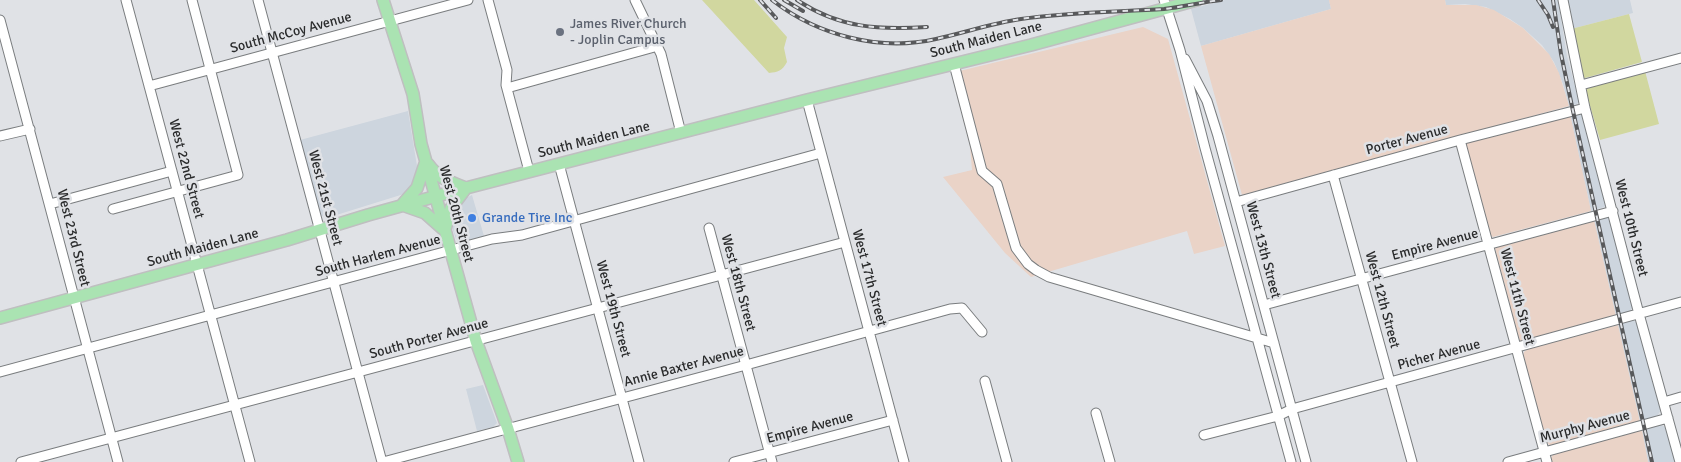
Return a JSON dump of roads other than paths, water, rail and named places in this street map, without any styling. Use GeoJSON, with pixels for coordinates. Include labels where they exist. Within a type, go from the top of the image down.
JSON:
{"type":"FeatureCollection","features":[{"type":"Feature","properties":{"kind":"main road","name":"West 20th Street"},"geometry":{"type":"LineString","coordinates":[[383,0],[412,94],[421,144],[476,341],[508,428],[518,462]]}},
{"type":"Feature","properties":{"kind":"main road","name":"South Maiden Lane"},"geometry":{"type":"LineString","coordinates":[[0,318],[287,240],[466,188],[954,64],[1166,4],[1197,0]]}},
{"type":"Feature","properties":{"kind":"main road"},"geometry":{"type":"LineString","coordinates":[[426,162],[444,180],[466,188],[451,208],[444,231]]}},
{"type":"Feature","properties":{"kind":"main road"},"geometry":{"type":"LineString","coordinates":[[426,162],[417,188],[402,206],[425,213],[436,221],[444,231]]}},
{"type":"Feature","properties":{"kind":"street","name":"West 22nd Street"},"geometry":{"type":"LineString","coordinates":[[126,0],[250,462]]}},
{"type":"Feature","properties":{"kind":"street"},"geometry":{"type":"LineString","coordinates":[[113,209],[238,175],[192,0]]}},
{"type":"Feature","properties":{"kind":"street","name":"West 21st Street"},"geometry":{"type":"LineString","coordinates":[[258,0],[382,462]]}},
{"type":"Feature","properties":{"kind":"street","name":"South McCoy Avenue"},"geometry":{"type":"LineString","coordinates":[[149,86],[468,0]]}},
{"type":"Feature","properties":{"kind":"street"},"geometry":{"type":"LineString","coordinates":[[488,0],[507,70],[507,88],[530,171]]}},
{"type":"Feature","properties":{"kind":"street"},"geometry":{"type":"LineString","coordinates":[[635,0],[658,46],[681,132]]}},
{"type":"Feature","properties":{"kind":"street","name":"West 10th Street"},"geometry":{"type":"LineString","coordinates":[[1563,0],[1585,108],[1680,462]]}},
{"type":"Feature","properties":{"kind":"street","name":"West 13th Street"},"geometry":{"type":"LineString","coordinates":[[1166,4],[1291,462]]}},
{"type":"Feature","properties":{"kind":"street","name":"West 23rd Street"},"geometry":{"type":"LineString","coordinates":[[0,20],[118,462]]}},
{"type":"Feature","properties":{"kind":"street"},"geometry":{"type":"LineString","coordinates":[[507,88],[658,46]]}},
{"type":"Feature","properties":{"kind":"street","name":"West 13th Street"},"geometry":{"type":"LineString","coordinates":[[1180,50],[1207,101],[1306,460]]}},
{"type":"Feature","properties":{"kind":"street"},"geometry":{"type":"LineString","coordinates":[[1581,85],[1681,58]]}},
{"type":"Feature","properties":{"kind":"street"},"geometry":{"type":"LineString","coordinates":[[954,64],[982,171],[997,184],[1016,248],[1036,270],[1049,277],[1274,343]]}},
{"type":"Feature","properties":{"kind":"street","name":"West 17th Street"},"geometry":{"type":"LineString","coordinates":[[807,100],[904,462]]}},
{"type":"Feature","properties":{"kind":"street","name":"Porter Avenue"},"geometry":{"type":"LineString","coordinates":[[1236,202],[1460,140],[1585,108]]}},
{"type":"Feature","properties":{"kind":"street"},"geometry":{"type":"LineString","coordinates":[[0,136],[30,129]]}},
{"type":"Feature","properties":{"kind":"street","name":"West 11th Street"},"geometry":{"type":"LineString","coordinates":[[1460,140],[1547,462]]}},
{"type":"Feature","properties":{"kind":"street","name":"South Harlem Avenue"},"geometry":{"type":"LineString","coordinates":[[0,372],[450,250],[496,238],[518,236],[821,153]]}},
{"type":"Feature","properties":{"kind":"street","name":"West 19th Street"},"geometry":{"type":"LineString","coordinates":[[559,164],[640,462]]}},
{"type":"Feature","properties":{"kind":"street"},"geometry":{"type":"LineString","coordinates":[[50,204],[172,171]]}},
{"type":"Feature","properties":{"kind":"street","name":"West 12th Street"},"geometry":{"type":"LineString","coordinates":[[1333,175],[1412,462]]}},
{"type":"Feature","properties":{"kind":"street"},"geometry":{"type":"LineString","coordinates":[[1218,196],[1233,192]]}},
{"type":"Feature","properties":{"kind":"street","name":"Empire Avenue"},"geometry":{"type":"LineString","coordinates":[[1251,317],[1265,308],[1362,279],[1613,211]]}},
{"type":"Feature","properties":{"kind":"street"},"geometry":{"type":"LineString","coordinates":[[1224,219],[1239,215]]}},
{"type":"Feature","properties":{"kind":"street","name":"West 18th Street"},"geometry":{"type":"LineString","coordinates":[[709,228],[772,462]]}},
{"type":"Feature","properties":{"kind":"street","name":"South Porter Avenue"},"geometry":{"type":"LineString","coordinates":[[21,462],[845,242]]}},
{"type":"Feature","properties":{"kind":"street"},"geometry":{"type":"LineString","coordinates":[[1234,257],[1250,253]]}},
{"type":"Feature","properties":{"kind":"street"},"geometry":{"type":"LineString","coordinates":[[1240,278],[1256,275]]}},
{"type":"Feature","properties":{"kind":"street","name":"Picher Avenue"},"geometry":{"type":"LineString","coordinates":[[1204,435],[1278,416],[1292,409],[1681,302]]}},
{"type":"Feature","properties":{"kind":"street","name":"Annie Baxter Avenue"},"geometry":{"type":"LineString","coordinates":[[382,462],[957,307],[962,308],[966,312],[982,332]]}},
{"type":"Feature","properties":{"kind":"street"},"geometry":{"type":"LineString","coordinates":[[1264,362],[1278,358]]}},
{"type":"Feature","properties":{"kind":"street"},"geometry":{"type":"LineString","coordinates":[[985,382],[1007,462]]}},
{"type":"Feature","properties":{"kind":"street"},"geometry":{"type":"LineString","coordinates":[[1664,402],[1681,397]]}},
{"type":"Feature","properties":{"kind":"street"},"geometry":{"type":"LineString","coordinates":[[1096,413],[1110,462]]}},
{"type":"Feature","properties":{"kind":"street","name":"Murphy Avenue"},"geometry":{"type":"LineString","coordinates":[[1508,462],[1668,418]]}},
{"type":"Feature","properties":{"kind":"street","name":"Empire Avenue"},"geometry":{"type":"LineString","coordinates":[[734,462],[893,420]]}},
{"type":"Feature","properties":{"kind":"street"},"geometry":{"type":"LineString","coordinates":[[1291,462],[1306,460]]}},
{"type":"Feature","properties":{"kind":"railway"},"geometry":{"type":"LineString","coordinates":[[760,0],[776,18]]}},
{"type":"Feature","properties":{"kind":"railway"},"geometry":{"type":"LineString","coordinates":[[772,0],[809,23],[829,31],[871,42],[893,43],[936,39],[1021,19],[1164,9],[1221,0]]}},
{"type":"Feature","properties":{"kind":"railway"},"geometry":{"type":"LineString","coordinates":[[784,0],[803,11]]}},
{"type":"Feature","properties":{"kind":"railway"},"geometry":{"type":"LineString","coordinates":[[797,0],[844,22],[875,27],[927,27]]}},
{"type":"Feature","properties":{"kind":"railway"},"geometry":{"type":"LineString","coordinates":[[1538,0],[1553,27]]}},
{"type":"Feature","properties":{"kind":"railway"},"geometry":{"type":"LineString","coordinates":[[1553,0],[1561,54],[1573,111],[1652,462]]}},
{"type":"Feature","properties":{"kind":"place","name":"James River Church - Joplin Campus"},"geometry":{"type":"Point","coordinates":[560,32]}},
{"type":"Feature","properties":{"kind":"place","name":"Grande Tire Inc"},"geometry":{"type":"Point","coordinates":[472,218]}}]}
